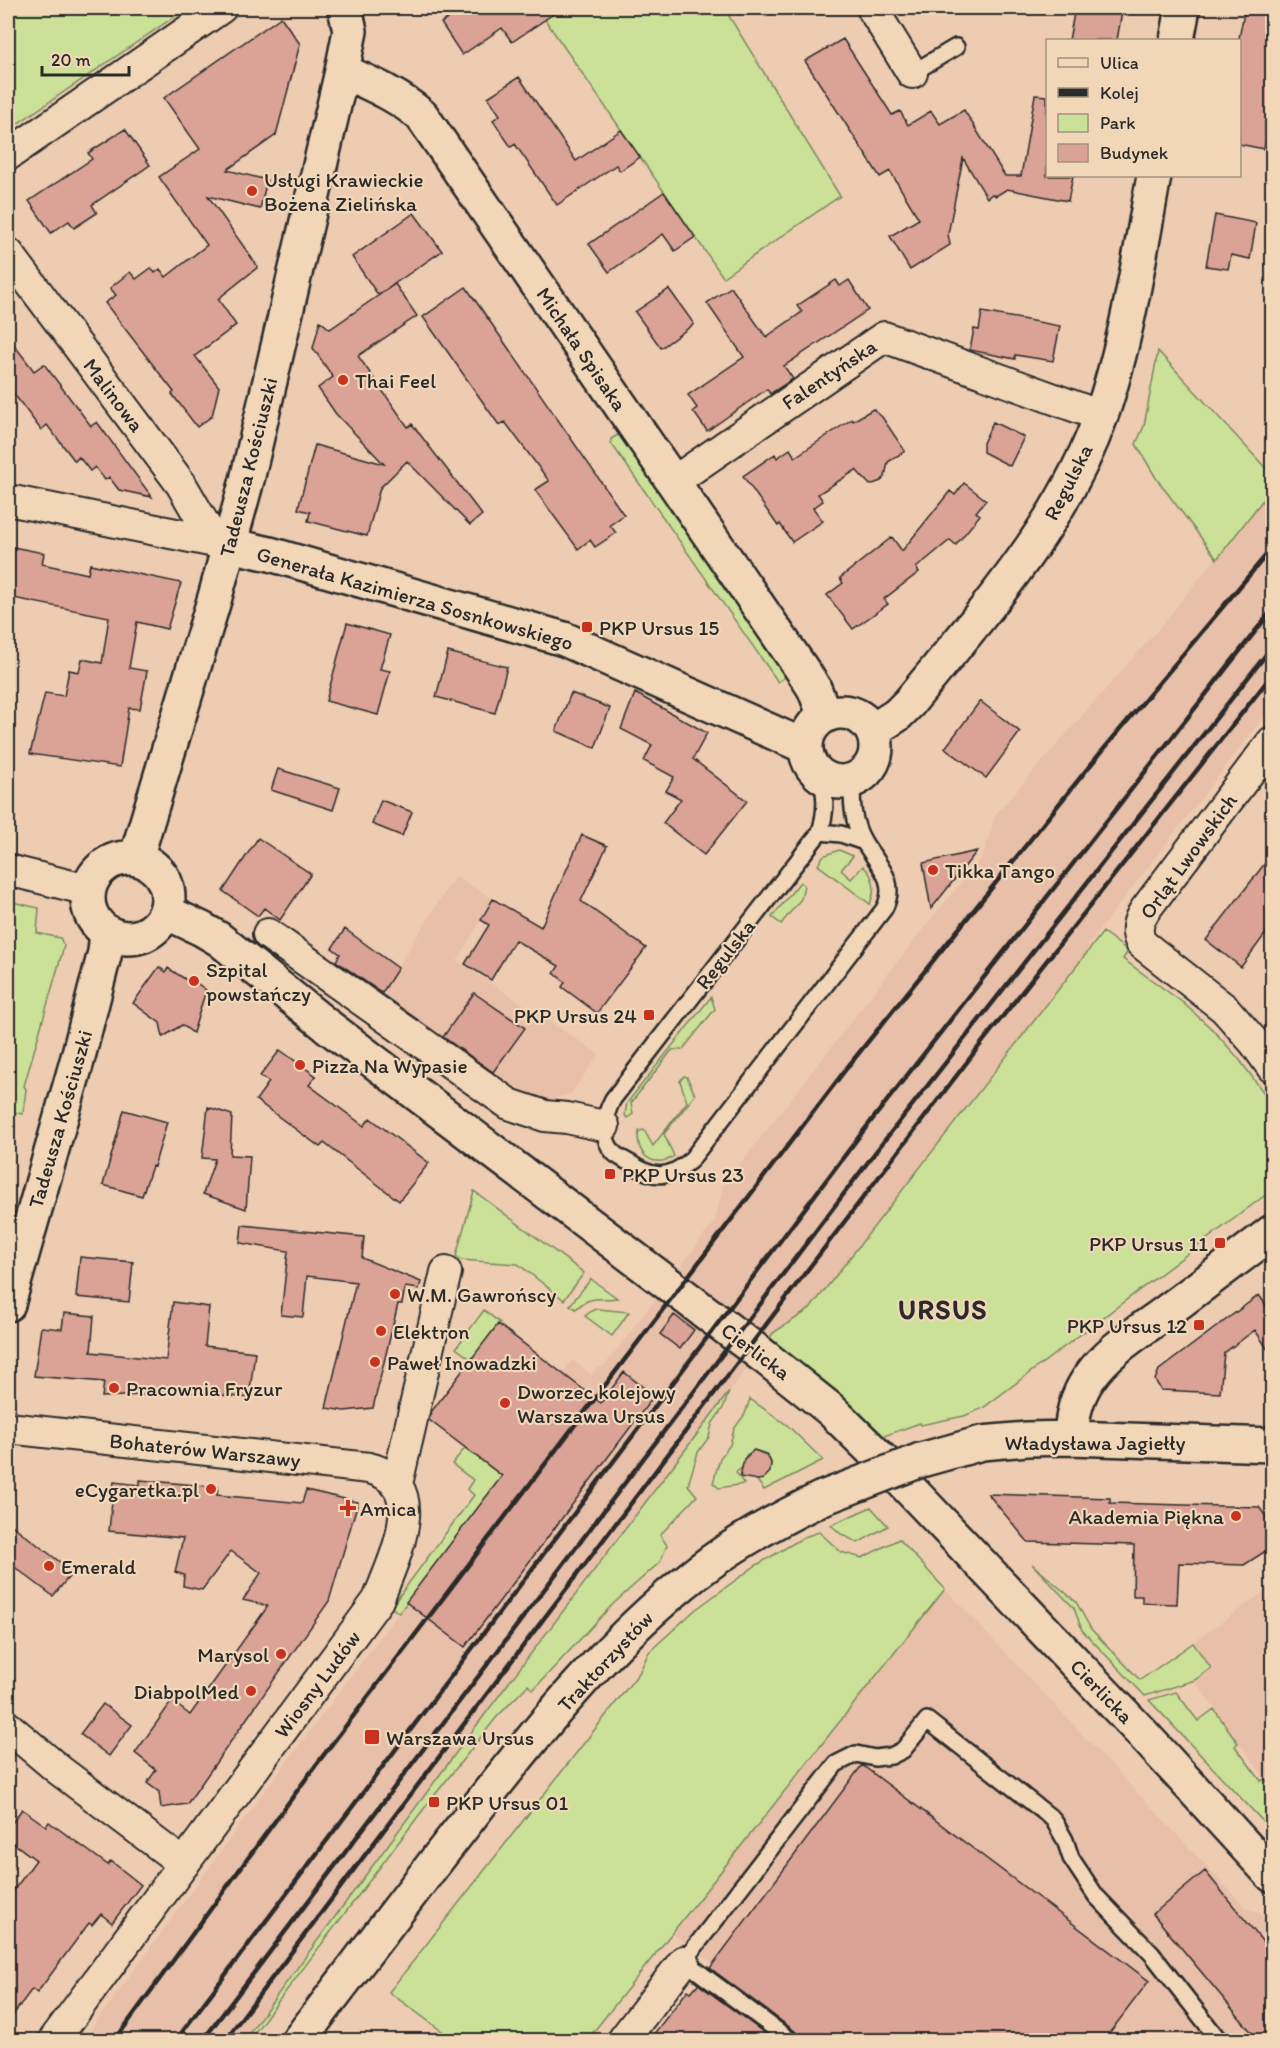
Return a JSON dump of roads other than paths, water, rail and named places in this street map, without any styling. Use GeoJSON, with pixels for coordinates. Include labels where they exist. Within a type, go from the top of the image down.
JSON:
{"type":"FeatureCollection","features":[{"type":"Feature","properties":{"kind":"street"},"geometry":{"type":"LineString","coordinates":[[8,155],[221,8]]}},
{"type":"Feature","properties":{"kind":"street"},"geometry":{"type":"LineString","coordinates":[[872,8],[912,73]]}},
{"type":"Feature","properties":{"kind":"street"},"geometry":{"type":"LineString","coordinates":[[1177,39],[1183,8]]}},
{"type":"Feature","properties":{"kind":"street"},"geometry":{"type":"LineString","coordinates":[[342,71],[353,12]]}},
{"type":"Feature","properties":{"kind":"street","name":"Michała Spisaka"},"geometry":{"type":"LineString","coordinates":[[342,71],[390,92],[408,103],[422,116],[805,674],[814,688],[825,716]]}},
{"type":"Feature","properties":{"kind":"street","name":"Tadeusza Kościuszki"},"geometry":{"type":"LineString","coordinates":[[136,858],[158,790],[221,543],[246,480],[342,71]]}},
{"type":"Feature","properties":{"kind":"street","name":"Regulska"},"geometry":{"type":"LineString","coordinates":[[872,732],[897,715],[909,703],[1033,546],[1077,470],[1101,416],[1122,337],[1154,177]]}},
{"type":"Feature","properties":{"kind":"street","name":"Malinowa"},"geometry":{"type":"LineString","coordinates":[[8,253],[181,484],[221,543]]}},
{"type":"Feature","properties":{"kind":"street","name":"Falentyńska"},"geometry":{"type":"LineString","coordinates":[[673,482],[884,337],[1101,416]]}},
{"type":"Feature","properties":{"kind":"street","name":"Generała Kazimierza Sosnkowskiego"},"geometry":{"type":"LineString","coordinates":[[8,500],[221,543],[293,560],[564,639],[806,747]]}},
{"type":"Feature","properties":{"kind":"street"},"geometry":{"type":"LineString","coordinates":[[834,713],[852,714],[867,724],[872,732],[875,740],[874,758],[864,773],[843,782],[821,776],[813,768],[806,747],[811,729],[825,716],[834,713]]}},
{"type":"Feature","properties":{"kind":"street","name":"Orląt Lwowskich"},"geometry":{"type":"LineString","coordinates":[[1272,742],[1145,910],[1137,925],[1141,942],[1225,1009],[1272,1067]]}},
{"type":"Feature","properties":{"kind":"street"},"geometry":{"type":"LineString","coordinates":[[120,858],[136,858],[149,863],[159,873],[167,891],[166,912],[156,926],[141,936],[124,938],[107,932],[98,925],[90,914],[87,902],[88,890],[94,875],[105,864],[120,858]]}},
{"type":"Feature","properties":{"kind":"street"},"geometry":{"type":"LineString","coordinates":[[8,870],[88,890]]}},
{"type":"Feature","properties":{"kind":"street","name":"Cierlicka"},"geometry":{"type":"LineString","coordinates":[[166,912],[219,939],[326,1025],[766,1358],[831,1410],[882,1460],[1140,1731],[1272,1875]]}},
{"type":"Feature","properties":{"kind":"street","name":"Tadeusza Kościuszki"},"geometry":{"type":"LineString","coordinates":[[8,1304],[77,1061],[105,952],[107,932]]}},
{"type":"Feature","properties":{"kind":"street"},"geometry":{"type":"LineString","coordinates":[[268,934],[509,1104],[545,1116],[604,1126]]}},
{"type":"Feature","properties":{"kind":"street"},"geometry":{"type":"LineString","coordinates":[[1071,1438],[1073,1410],[1088,1380],[1101,1364],[1131,1338],[1272,1232]]}},
{"type":"Feature","properties":{"kind":"street","name":"Wiosny Ludów"},"geometry":{"type":"LineString","coordinates":[[54,2040],[378,1600],[398,1546],[403,1525],[403,1497],[397,1484],[446,1272]]}},
{"type":"Feature","properties":{"kind":"street","name":"Bohaterów Warszawy"},"geometry":{"type":"LineString","coordinates":[[8,1428],[369,1468],[381,1471],[397,1484]]}},
{"type":"Feature","properties":{"kind":"street","name":"Władysława Jagiełły"},"geometry":{"type":"LineString","coordinates":[[921,1460],[997,1441],[1071,1438],[1272,1445]]}},
{"type":"Feature","properties":{"kind":"street","name":"Traktorzystów"},"geometry":{"type":"LineString","coordinates":[[299,2040],[498,1780],[600,1660],[647,1614],[699,1570],[751,1535],[820,1499],[921,1460]]}},
{"type":"Feature","properties":{"kind":"street"},"geometry":{"type":"LineString","coordinates":[[8,1727],[184,1864]]}},
{"type":"Feature","properties":{"kind":"street"},"geometry":{"type":"LineString","coordinates":[[623,2040],[684,1961]]}},
{"type":"Feature","properties":{"kind":"lane"},"geometry":{"type":"LineString","coordinates":[[912,73],[956,47]]}},
{"type":"Feature","properties":{"kind":"lane","name":"Regulska"},"geometry":{"type":"LineString","coordinates":[[604,1126],[608,1107],[613,1099],[820,832],[826,802],[821,776]]}},
{"type":"Feature","properties":{"kind":"lane"},"geometry":{"type":"LineString","coordinates":[[604,1126],[613,1152],[641,1171],[651,1175],[666,1175],[681,1169],[690,1161],[884,909],[889,894],[885,873],[864,842],[854,814],[852,791],[854,779]]}},
{"type":"Feature","properties":{"kind":"lane"},"geometry":{"type":"LineString","coordinates":[[820,832],[841,834],[864,842]]}},
{"type":"Feature","properties":{"kind":"lane"},"geometry":{"type":"LineString","coordinates":[[790,2040],[684,1961],[836,1764],[856,1754],[875,1758],[898,1754],[927,1720],[1053,1819],[1065,1840],[1071,1858],[1096,1896],[1152,1954],[1219,2040]]}},
{"type":"Feature","properties":{"kind":"railway"},"geometry":{"type":"LineString","coordinates":[[115,2040],[316,1765],[846,1069],[1088,768],[1272,548]]}},
{"type":"Feature","properties":{"kind":"railway"},"geometry":{"type":"LineString","coordinates":[[176,2040],[861,1134],[1272,610]]}},
{"type":"Feature","properties":{"kind":"railway"},"geometry":{"type":"LineString","coordinates":[[203,2040],[877,1150],[1272,647]]}},
{"type":"Feature","properties":{"kind":"railway"},"geometry":{"type":"LineString","coordinates":[[225,2040],[812,1264],[977,1049],[1272,675]]}},
{"type":"Feature","properties":{"kind":"place","name":"Usługi Krawieckie Bożena Zielińska"},"geometry":{"type":"Point","coordinates":[252,191]}},
{"type":"Feature","properties":{"kind":"place","name":"Thai Feel"},"geometry":{"type":"Point","coordinates":[343,380]}},
{"type":"Feature","properties":{"kind":"place","name":"PKP Ursus 15"},"geometry":{"type":"Point","coordinates":[587,627]}},
{"type":"Feature","properties":{"kind":"place","name":"Tikka Tango"},"geometry":{"type":"Point","coordinates":[933,870]}},
{"type":"Feature","properties":{"kind":"place","name":"Szpital powstańczy"},"geometry":{"type":"Point","coordinates":[194,981]}},
{"type":"Feature","properties":{"kind":"place","name":"PKP Ursus 24"},"geometry":{"type":"Point","coordinates":[649,1015]}},
{"type":"Feature","properties":{"kind":"place","name":"Pizza Na Wypasie"},"geometry":{"type":"Point","coordinates":[300,1065]}},
{"type":"Feature","properties":{"kind":"place","name":"PKP Ursus 23"},"geometry":{"type":"Point","coordinates":[610,1174]}},
{"type":"Feature","properties":{"kind":"place","name":"PKP Ursus 11"},"geometry":{"type":"Point","coordinates":[1220,1243]}},
{"type":"Feature","properties":{"kind":"place","name":"W.M. Gawrońscy"},"geometry":{"type":"Point","coordinates":[395,1294]}},
{"type":"Feature","properties":{"kind":"place","name":"PKP Ursus 12"},"geometry":{"type":"Point","coordinates":[1199,1325]}},
{"type":"Feature","properties":{"kind":"place","name":"Elektron"},"geometry":{"type":"Point","coordinates":[381,1331]}},
{"type":"Feature","properties":{"kind":"place","name":"Paweł Inowadzki"},"geometry":{"type":"Point","coordinates":[375,1362]}},
{"type":"Feature","properties":{"kind":"place","name":"Pracownia Fryzur"},"geometry":{"type":"Point","coordinates":[114,1388]}},
{"type":"Feature","properties":{"kind":"place","name":"Dworzec kolejowy Warszawa Ursus"},"geometry":{"type":"Point","coordinates":[505,1403]}},
{"type":"Feature","properties":{"kind":"place","name":"eCygaretka.pl"},"geometry":{"type":"Point","coordinates":[211,1489]}},
{"type":"Feature","properties":{"kind":"place","name":"Amica"},"geometry":{"type":"Point","coordinates":[348,1508]}},
{"type":"Feature","properties":{"kind":"place","name":"Akademia Piękna"},"geometry":{"type":"Point","coordinates":[1236,1516]}},
{"type":"Feature","properties":{"kind":"place","name":"Emerald"},"geometry":{"type":"Point","coordinates":[49,1566]}},
{"type":"Feature","properties":{"kind":"place","name":"Marysol"},"geometry":{"type":"Point","coordinates":[281,1654]}},
{"type":"Feature","properties":{"kind":"place","name":"DiabpolMed"},"geometry":{"type":"Point","coordinates":[251,1691]}},
{"type":"Feature","properties":{"kind":"place","name":"Warszawa Ursus"},"geometry":{"type":"Point","coordinates":[372,1737]}},
{"type":"Feature","properties":{"kind":"place","name":"PKP Ursus 01"},"geometry":{"type":"Point","coordinates":[434,1802]}},
{"type":"Feature","properties":{"kind":"district","name":"URSUS"},"geometry":{"type":"Point","coordinates":[943,1309]}}]}
